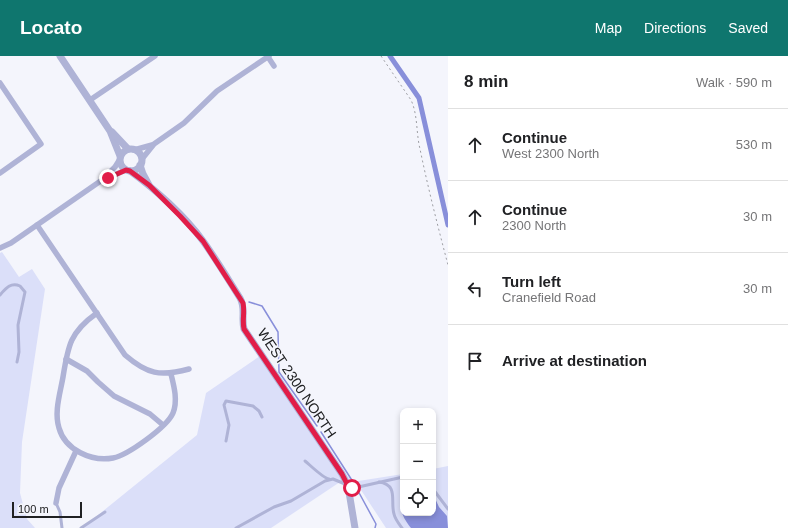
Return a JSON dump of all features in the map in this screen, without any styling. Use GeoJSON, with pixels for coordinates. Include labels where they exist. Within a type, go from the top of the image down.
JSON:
{"type":"FeatureCollection","features":[{"type":"Feature","properties":{"kind":"street"},"geometry":{"type":"LineString","coordinates":[[60,56],[110,131],[120,157],[121,165],[149,185]]}},
{"type":"Feature","properties":{"kind":"street"},"geometry":{"type":"LineString","coordinates":[[90,100],[155,56]]}},
{"type":"Feature","properties":{"kind":"street"},"geometry":{"type":"LineString","coordinates":[[102,180],[128,170],[136,170],[154,144],[184,122],[217,91],[268,56],[274,66]]}},
{"type":"Feature","properties":{"kind":"street"},"geometry":{"type":"LineString","coordinates":[[0,83],[41,144],[0,173]]}},
{"type":"Feature","properties":{"kind":"street"},"geometry":{"type":"LineString","coordinates":[[110,131],[139,154],[149,185]]}},
{"type":"Feature","properties":{"kind":"street"},"geometry":{"type":"LineString","coordinates":[[0,248],[11,243],[102,180],[115,167],[122,153],[131,149],[154,144]]}},
{"type":"Feature","properties":{"kind":"street","name":"WEST 2300 NORTH"},"geometry":{"type":"LineString","coordinates":[[149,185],[192,228],[207,247],[243,303],[244,329],[342,474],[348,486],[355,528]]}},
{"type":"Feature","properties":{"kind":"street"},"geometry":{"type":"LineString","coordinates":[[37,225],[124,355],[144,370],[157,373],[171,374],[188,369]]}},
{"type":"Feature","properties":{"kind":"street"},"geometry":{"type":"LineString","coordinates":[[97,313],[84,322],[76,331],[68,349],[57,412],[59,430],[68,445],[85,455],[101,458],[114,458],[130,451],[155,433],[164,425],[173,413],[175,387],[171,374]]}},
{"type":"Feature","properties":{"kind":"street"},"geometry":{"type":"LineString","coordinates":[[66,359],[87,371],[114,396],[150,414],[164,425]]}},
{"type":"Feature","properties":{"kind":"street"},"geometry":{"type":"LineString","coordinates":[[56,503],[59,488],[76,451]]}},
{"type":"Feature","properties":{"kind":"lane"},"geometry":{"type":"LineString","coordinates":[[0,295],[8,287],[15,284],[20,286],[25,292],[18,325],[19,352],[17,362]]}},
{"type":"Feature","properties":{"kind":"lane"},"geometry":{"type":"LineString","coordinates":[[226,441],[229,425],[224,405],[226,401],[253,406],[262,417]]}},
{"type":"Feature","properties":{"kind":"lane"},"geometry":{"type":"LineString","coordinates":[[305,461],[315,468],[323,477],[337,480],[354,488],[400,478]]}},
{"type":"Feature","properties":{"kind":"lane"},"geometry":{"type":"LineString","coordinates":[[236,528],[274,507],[291,501],[330,479]]}},
{"type":"Feature","properties":{"kind":"lane"},"geometry":{"type":"LineString","coordinates":[[376,482],[382,483],[391,488],[393,493],[394,513],[402,528]]}},
{"type":"Feature","properties":{"kind":"lane"},"geometry":{"type":"LineString","coordinates":[[436,493],[448,509]]}},
{"type":"Feature","properties":{"kind":"lane"},"geometry":{"type":"LineString","coordinates":[[56,503],[60,512],[62,528]]}},
{"type":"Feature","properties":{"kind":"lane"},"geometry":{"type":"LineString","coordinates":[[81,528],[105,512]]}},
{"type":"Feature","properties":{"kind":"path"},"geometry":{"type":"LineString","coordinates":[[381,56],[414,106],[418,142],[424,171],[448,265]]}},
{"type":"Feature","properties":{"kind":"shaded area"},"geometry":{"type":"Polygon","coordinates":[[[2,252],[19,277],[32,269],[45,289],[22,442],[20,493],[27,519],[35,528],[0,528],[0,253],[2,252]]]}},
{"type":"Feature","properties":{"kind":"shaded area"},"geometry":{"type":"Polygon","coordinates":[[[260,356],[352,482],[400,474],[400,516],[436,516],[436,468],[448,466],[448,528],[386,528],[361,490],[347,491],[343,480],[271,528],[82,528],[197,435],[206,393],[260,356]]]}},
{"type":"Feature","properties":{"kind":"water"},"geometry":{"type":"Polygon","coordinates":[[[436,500],[439,507],[447,516],[448,528],[411,528],[404,516],[436,516],[436,500]]]}},
{"type":"Feature","properties":{"kind":"waterway"},"geometry":{"type":"LineString","coordinates":[[390,56],[419,98],[448,225]]}},
{"type":"Feature","properties":{"kind":"waterway"},"geometry":{"type":"LineString","coordinates":[[249,302],[262,306],[278,332],[279,372],[317,426]]}},
{"type":"Feature","properties":{"kind":"waterway"},"geometry":{"type":"LineString","coordinates":[[321,432],[355,485]]}},
{"type":"Feature","properties":{"kind":"waterway"},"geometry":{"type":"LineString","coordinates":[[357,489],[376,524],[375,528]]}},
{"type":"Feature","properties":{"kind":"route"},"geometry":{"type":"LineString","coordinates":[[108,178],[126,170],[130,171],[149,185],[203,241],[243,303],[244,329],[342,474],[348,486],[352,488]]}}]}
